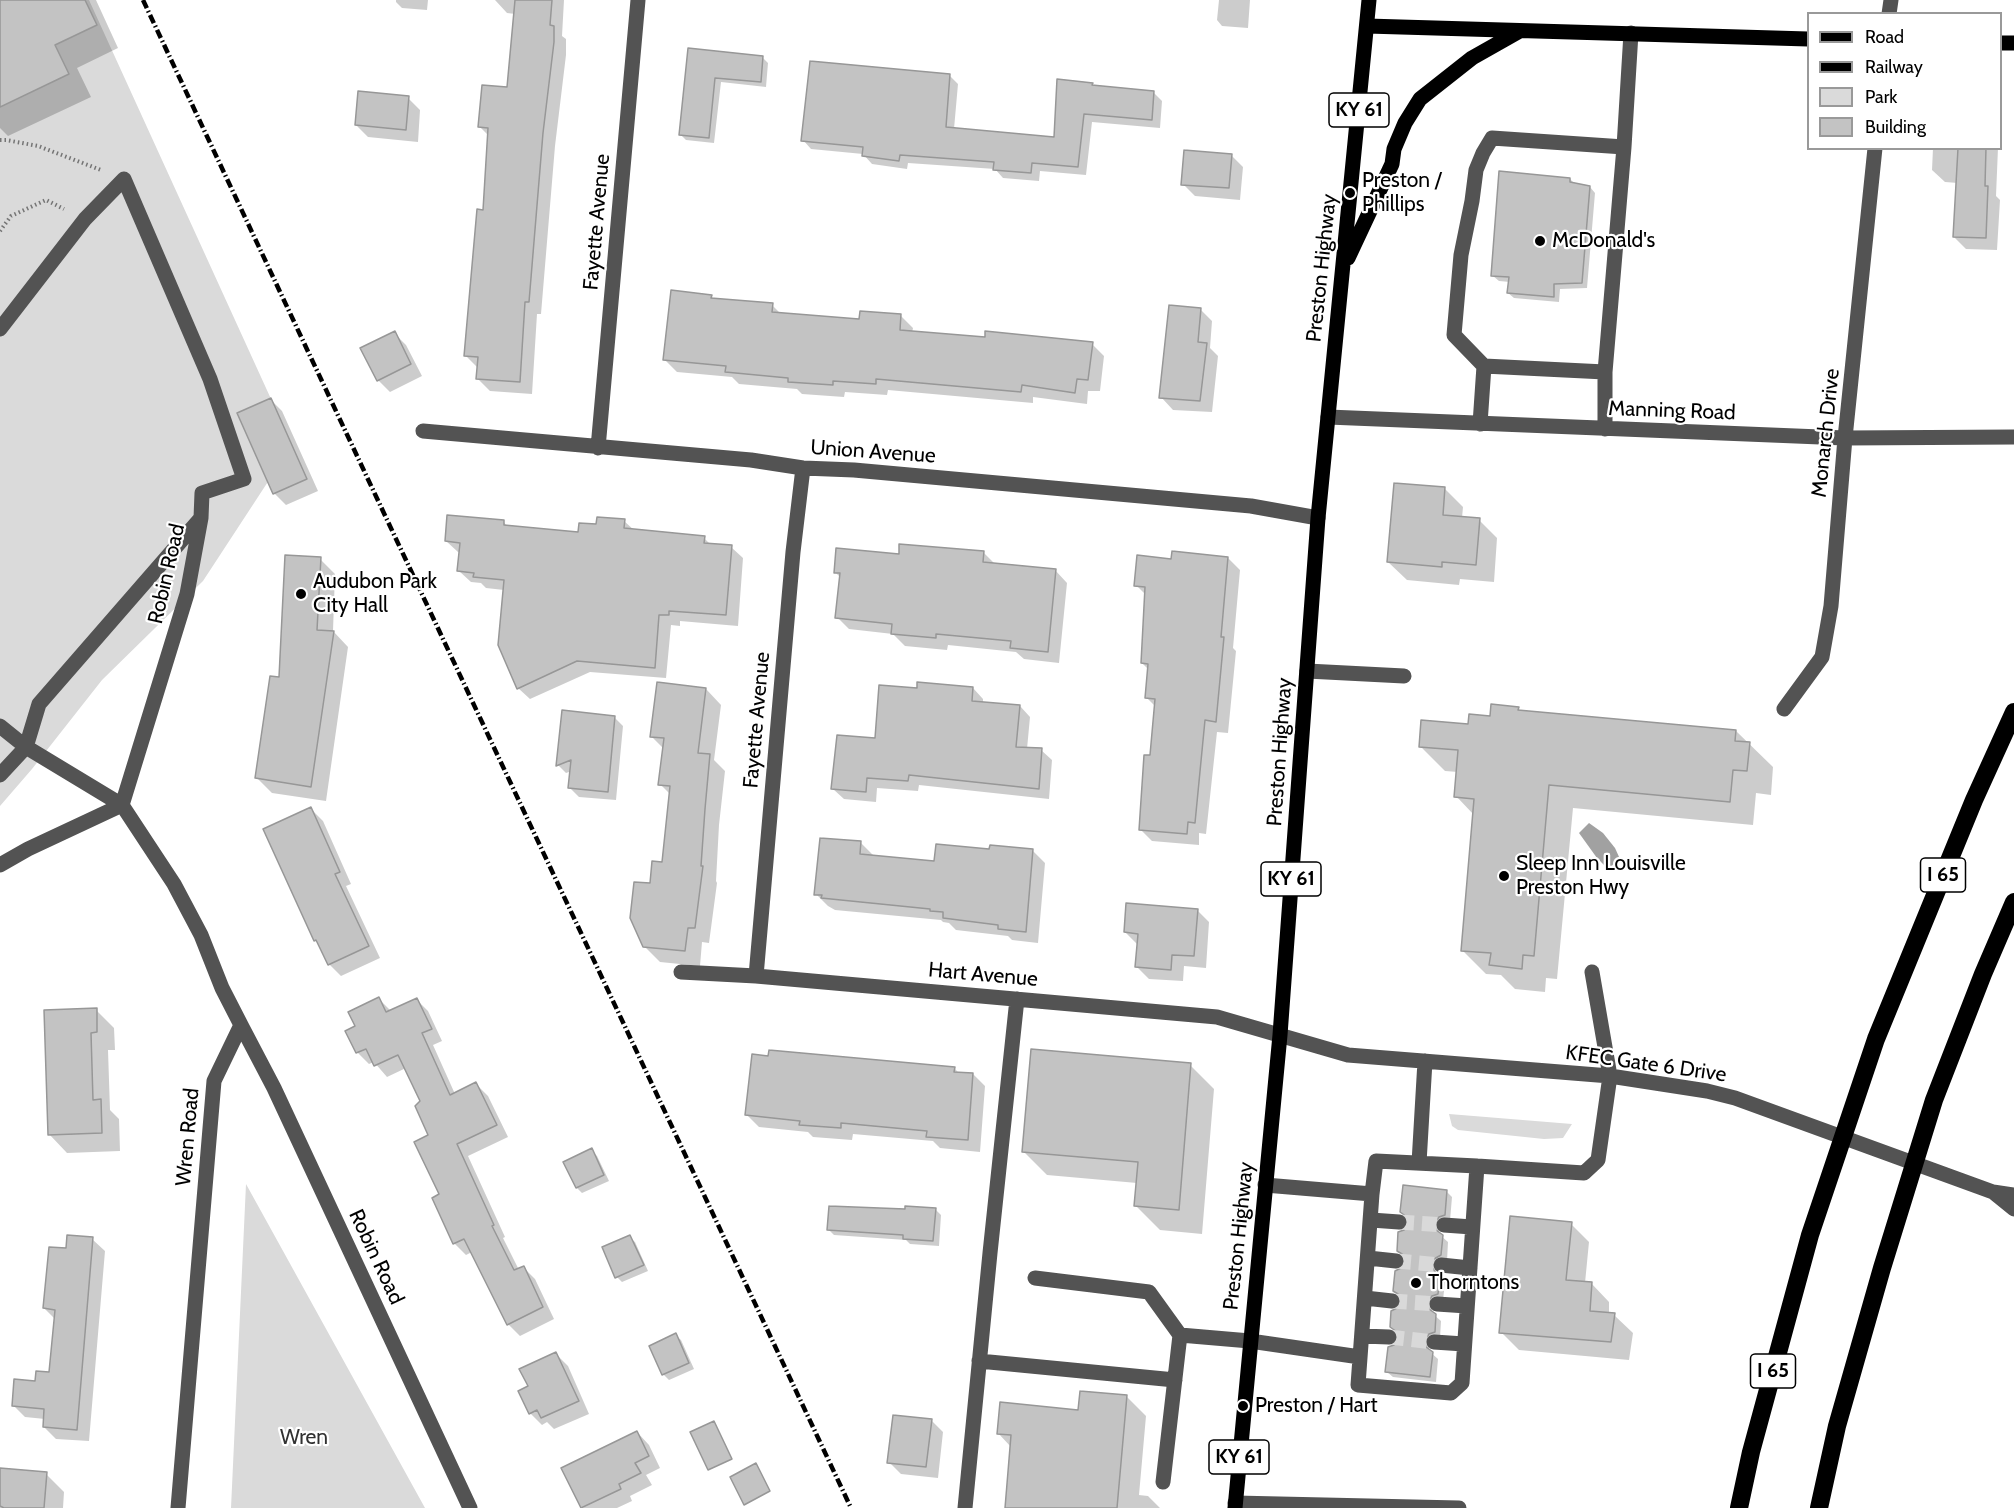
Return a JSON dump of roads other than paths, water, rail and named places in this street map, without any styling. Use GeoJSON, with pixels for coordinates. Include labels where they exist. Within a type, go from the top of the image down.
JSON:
{"type":"FeatureCollection","features":[{"type":"Feature","properties":{"kind":"highway","name":"I 65"},"geometry":{"type":"LineString","coordinates":[[1739,1508],[1751,1452],[1810,1235],[1876,1039],[1970,811],[2014,712]]}},
{"type":"Feature","properties":{"kind":"highway"},"geometry":{"type":"LineString","coordinates":[[1819,1508],[1837,1426],[1882,1268],[1934,1100],[2014,902]]}},
{"type":"Feature","properties":{"kind":"main road","name":"Preston Highway"},"geometry":{"type":"LineString","coordinates":[[1235,1506],[1280,1035],[1318,518],[1369,0]]}},
{"type":"Feature","properties":{"kind":"main road"},"geometry":{"type":"LineString","coordinates":[[1366,26],[1807,39]]}},
{"type":"Feature","properties":{"kind":"main road"},"geometry":{"type":"LineString","coordinates":[[1343,268],[1392,164],[1394,149],[1405,123],[1420,99],[1472,58],[1519,32]]}},
{"type":"Feature","properties":{"kind":"street","name":"Fayette Avenue"},"geometry":{"type":"LineString","coordinates":[[598,448],[638,0]]}},
{"type":"Feature","properties":{"kind":"street"},"geometry":{"type":"LineString","coordinates":[[1605,429],[1605,372],[1631,33]]}},
{"type":"Feature","properties":{"kind":"street"},"geometry":{"type":"LineString","coordinates":[[1605,372],[1484,366],[1454,335],[1461,255],[1476,170],[1492,138],[1624,147]]}},
{"type":"Feature","properties":{"kind":"street","name":"Monarch Drive"},"geometry":{"type":"LineString","coordinates":[[1784,709],[1822,657],[1831,606],[1845,438],[1875,150]]}},
{"type":"Feature","properties":{"kind":"street","name":"Robin Road"},"geometry":{"type":"LineString","coordinates":[[0,329],[85,219],[124,179],[210,379],[244,479],[202,493],[201,518],[187,594],[122,805]]}},
{"type":"Feature","properties":{"kind":"street"},"geometry":{"type":"LineString","coordinates":[[1480,424],[1484,366]]}},
{"type":"Feature","properties":{"kind":"street","name":"Manning Road"},"geometry":{"type":"LineString","coordinates":[[1328,417],[1845,438],[2014,436]]}},
{"type":"Feature","properties":{"kind":"street","name":"Union Avenue"},"geometry":{"type":"LineString","coordinates":[[423,431],[750,460],[803,468],[854,470],[1251,506],[1318,518]]}},
{"type":"Feature","properties":{"kind":"street","name":"Fayette Avenue"},"geometry":{"type":"LineString","coordinates":[[756,976],[793,552],[803,468]]}},
{"type":"Feature","properties":{"kind":"street"},"geometry":{"type":"LineString","coordinates":[[0,775],[26,747],[39,704],[201,518]]}},
{"type":"Feature","properties":{"kind":"street"},"geometry":{"type":"LineString","coordinates":[[1307,671],[1404,676]]}},
{"type":"Feature","properties":{"kind":"street"},"geometry":{"type":"LineString","coordinates":[[0,726],[26,747],[122,805],[174,884],[201,935],[222,988],[241,1025]]}},
{"type":"Feature","properties":{"kind":"street"},"geometry":{"type":"LineString","coordinates":[[0,865],[28,849],[122,805]]}},
{"type":"Feature","properties":{"kind":"street","name":"Hart Avenue"},"geometry":{"type":"LineString","coordinates":[[681,972],[756,976],[1217,1017],[1280,1035]]}},
{"type":"Feature","properties":{"kind":"street"},"geometry":{"type":"LineString","coordinates":[[1477,1166],[1462,1383],[1451,1393],[1358,1385],[1376,1161],[1477,1166],[1584,1173],[1598,1160],[1610,1076],[1592,972]]}},
{"type":"Feature","properties":{"kind":"street"},"geometry":{"type":"LineString","coordinates":[[965,1508],[1017,999]]}},
{"type":"Feature","properties":{"kind":"street","name":"Robin Road"},"geometry":{"type":"LineString","coordinates":[[241,1025],[274,1088],[470,1508]]}},
{"type":"Feature","properties":{"kind":"street","name":"Wren Road"},"geometry":{"type":"LineString","coordinates":[[178,1508],[214,1081],[241,1025]]}},
{"type":"Feature","properties":{"kind":"street","name":"KFEC Gate 6 Drive"},"geometry":{"type":"LineString","coordinates":[[1280,1035],[1348,1055],[1610,1076],[1735,1098],[1993,1192]]}},
{"type":"Feature","properties":{"kind":"street"},"geometry":{"type":"LineString","coordinates":[[1419,1163],[1425,1061]]}},
{"type":"Feature","properties":{"kind":"street"},"geometry":{"type":"LineString","coordinates":[[1265,1185],[1372,1194]]}},
{"type":"Feature","properties":{"kind":"street"},"geometry":{"type":"LineString","coordinates":[[1993,1192],[2014,1195]]}},
{"type":"Feature","properties":{"kind":"street"},"geometry":{"type":"LineString","coordinates":[[1993,1192],[2014,1209]]}},
{"type":"Feature","properties":{"kind":"street"},"geometry":{"type":"LineString","coordinates":[[1371,1220],[1399,1222]]}},
{"type":"Feature","properties":{"kind":"street"},"geometry":{"type":"LineString","coordinates":[[1444,1225],[1472,1227]]}},
{"type":"Feature","properties":{"kind":"street"},"geometry":{"type":"LineString","coordinates":[[1368,1258],[1396,1261]]}},
{"type":"Feature","properties":{"kind":"street"},"geometry":{"type":"LineString","coordinates":[[1441,1265],[1470,1268]]}},
{"type":"Feature","properties":{"kind":"street"},"geometry":{"type":"LineString","coordinates":[[1035,1278],[1149,1292],[1180,1335],[1163,1482]]}},
{"type":"Feature","properties":{"kind":"street"},"geometry":{"type":"LineString","coordinates":[[1365,1298],[1392,1301]]}},
{"type":"Feature","properties":{"kind":"street"},"geometry":{"type":"LineString","coordinates":[[1437,1304],[1467,1306]]}},
{"type":"Feature","properties":{"kind":"street"},"geometry":{"type":"LineString","coordinates":[[1180,1335],[1250,1341],[1360,1357]]}},
{"type":"Feature","properties":{"kind":"street"},"geometry":{"type":"LineString","coordinates":[[1362,1336],[1389,1337]]}},
{"type":"Feature","properties":{"kind":"street"},"geometry":{"type":"LineString","coordinates":[[1434,1342],[1464,1344]]}},
{"type":"Feature","properties":{"kind":"street"},"geometry":{"type":"LineString","coordinates":[[980,1360],[1175,1380]]}},
{"type":"Feature","properties":{"kind":"street"},"geometry":{"type":"LineString","coordinates":[[1235,1506],[1459,1508]]}},
{"type":"Feature","properties":{"kind":"tunnel"},"geometry":{"type":"LineString","coordinates":[[1399,1222],[1444,1225]]}},
{"type":"Feature","properties":{"kind":"tunnel"},"geometry":{"type":"LineString","coordinates":[[1396,1261],[1441,1265]]}},
{"type":"Feature","properties":{"kind":"tunnel"},"geometry":{"type":"LineString","coordinates":[[1392,1301],[1437,1304]]}},
{"type":"Feature","properties":{"kind":"tunnel"},"geometry":{"type":"LineString","coordinates":[[1389,1337],[1434,1342]]}},
{"type":"Feature","properties":{"kind":"railway"},"geometry":{"type":"LineString","coordinates":[[143,0],[851,1508]]}},
{"type":"Feature","properties":{"kind":"place","name":"Preston / Phillips"},"geometry":{"type":"Point","coordinates":[1350,193]}},
{"type":"Feature","properties":{"kind":"place","name":"McDonald's"},"geometry":{"type":"Point","coordinates":[1540,241]}},
{"type":"Feature","properties":{"kind":"place","name":"Audubon Park City Hall"},"geometry":{"type":"Point","coordinates":[301,594]}},
{"type":"Feature","properties":{"kind":"place","name":"Sleep Inn Louisville Preston Hwy"},"geometry":{"type":"Point","coordinates":[1504,876]}},
{"type":"Feature","properties":{"kind":"place","name":"Thorntons"},"geometry":{"type":"Point","coordinates":[1416,1283]}},
{"type":"Feature","properties":{"kind":"place","name":"Preston / Hart"},"geometry":{"type":"Point","coordinates":[1243,1406]}},
{"type":"Feature","properties":{"kind":"park label","name":"Wren"},"geometry":{"type":"Point","coordinates":[304,1438]}}]}
